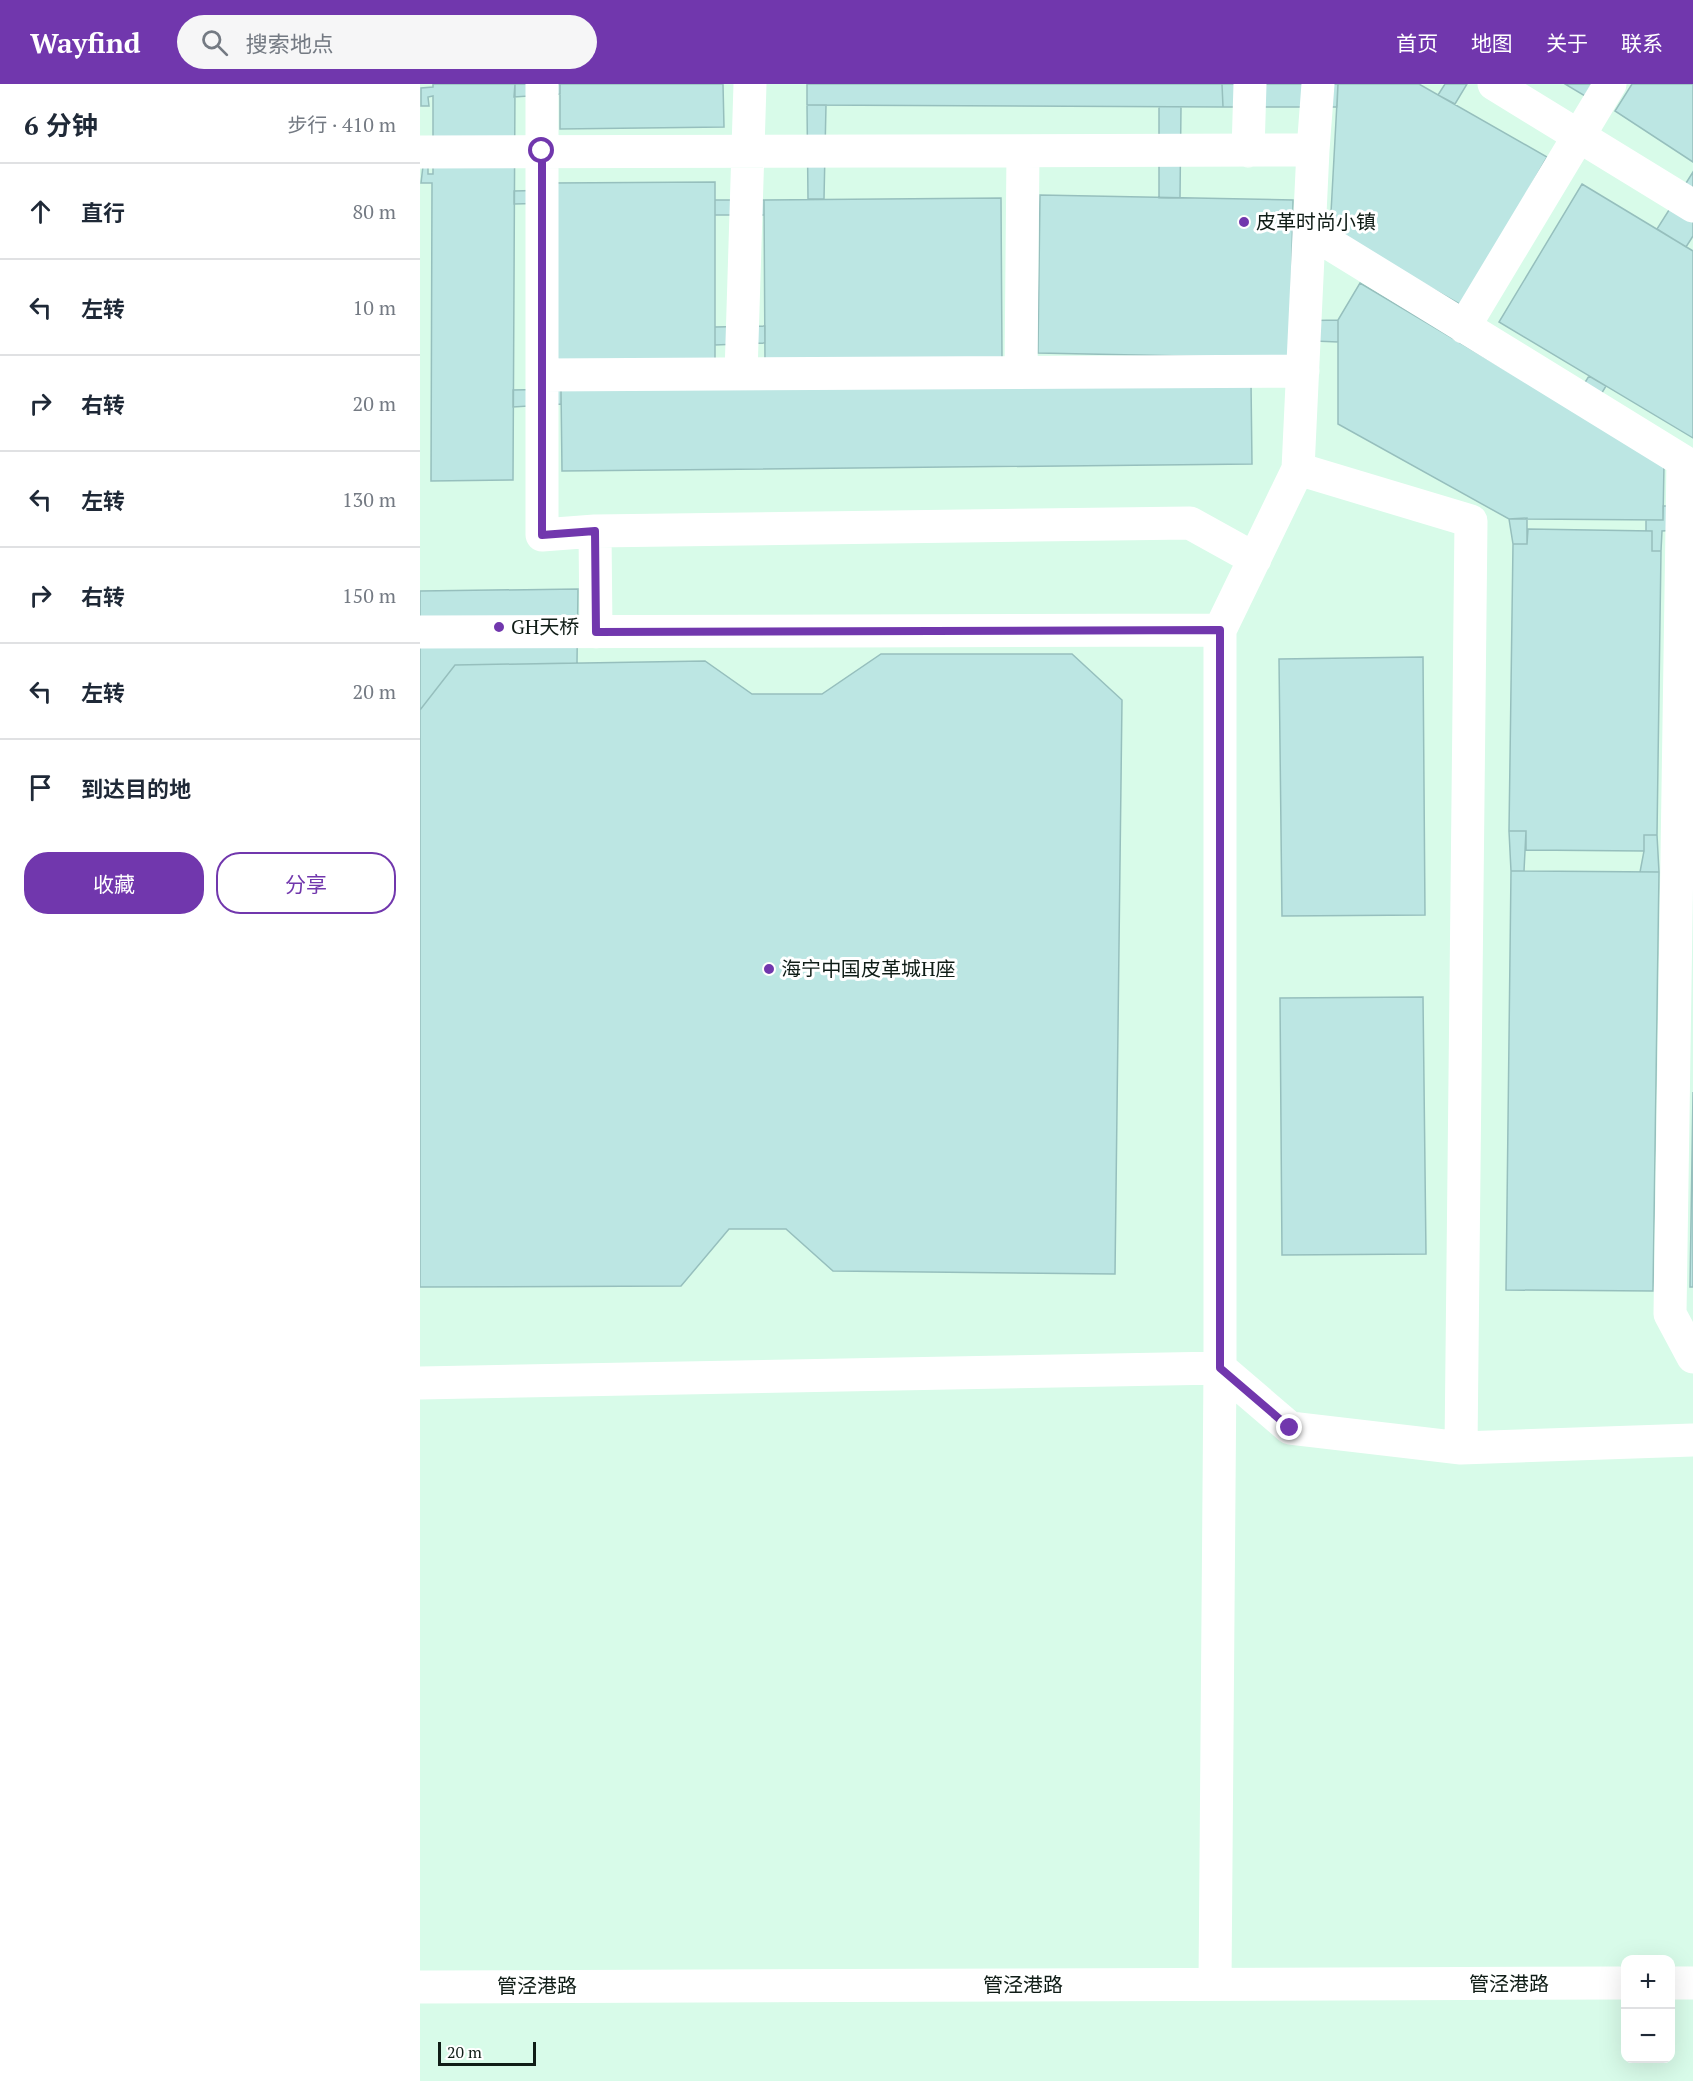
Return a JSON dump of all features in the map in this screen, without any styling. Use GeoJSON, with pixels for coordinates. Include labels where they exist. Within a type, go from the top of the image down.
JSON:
{"type":"FeatureCollection","features":[{"type":"Feature","properties":{"kind":"street"},"geometry":{"type":"LineString","coordinates":[[542,84],[542,535],[595,531],[1190,523],[1255,559]]}},
{"type":"Feature","properties":{"kind":"street"},"geometry":{"type":"LineString","coordinates":[[741,374],[750,84]]}},
{"type":"Feature","properties":{"kind":"street"},"geometry":{"type":"LineString","coordinates":[[1248,151],[1250,84]]}},
{"type":"Feature","properties":{"kind":"street"},"geometry":{"type":"LineString","coordinates":[[1215,1984],[1220,1368],[1220,630],[1298,469],[1318,84]]}},
{"type":"Feature","properties":{"kind":"street"},"geometry":{"type":"LineString","coordinates":[[1494,84],[1693,206]]}},
{"type":"Feature","properties":{"kind":"street"},"geometry":{"type":"LineString","coordinates":[[1464,327],[1610,84]]}},
{"type":"Feature","properties":{"kind":"street"},"geometry":{"type":"LineString","coordinates":[[420,152],[1313,150]]}},
{"type":"Feature","properties":{"kind":"street"},"geometry":{"type":"LineString","coordinates":[[1021,372],[1023,151]]}},
{"type":"Feature","properties":{"kind":"street"},"geometry":{"type":"LineString","coordinates":[[1309,231],[1683,461],[1687,581],[1670,1314],[1693,1357]]}},
{"type":"Feature","properties":{"kind":"street"},"geometry":{"type":"LineString","coordinates":[[542,375],[1303,371]]}},
{"type":"Feature","properties":{"kind":"street"},"geometry":{"type":"LineString","coordinates":[[1298,469],[1471,521],[1461,1448]]}},
{"type":"Feature","properties":{"kind":"street"},"geometry":{"type":"LineString","coordinates":[[595,531],[596,632]]}},
{"type":"Feature","properties":{"kind":"street"},"geometry":{"type":"LineString","coordinates":[[420,632],[1220,630]]}},
{"type":"Feature","properties":{"kind":"street"},"geometry":{"type":"LineString","coordinates":[[420,1383],[1220,1368],[1290,1428],[1461,1448],[1693,1440]]}},
{"type":"Feature","properties":{"kind":"street","name":"管泾港路"},"geometry":{"type":"LineString","coordinates":[[420,1986],[1621,1983]]}},
{"type":"Feature","properties":{"kind":"street"},"geometry":{"type":"LineString","coordinates":[[1675,1983],[1693,1983]]}},
{"type":"Feature","properties":{"kind":"building"},"geometry":{"type":"Polygon","coordinates":[[[433,84],[515,84],[513,480],[431,481],[432,183],[421,183],[423,166],[428,167],[428,174],[433,174],[433,96],[428,97],[429,106],[421,106],[421,88],[433,87],[433,84]]]}},
{"type":"Feature","properties":{"kind":"building"},"geometry":{"type":"Polygon","coordinates":[[[515,84],[560,84],[560,94],[514,97],[515,84]]]}},
{"type":"Feature","properties":{"kind":"building"},"geometry":{"type":"Polygon","coordinates":[[[560,84],[723,84],[724,127],[560,129],[560,84]]]}},
{"type":"Feature","properties":{"kind":"building"},"geometry":{"type":"Polygon","coordinates":[[[807,84],[1222,84],[1223,107],[807,105],[807,84]]]}},
{"type":"Feature","properties":{"kind":"building"},"geometry":{"type":"Polygon","coordinates":[[[1222,84],[1338,84],[1337,107],[1223,107],[1222,84]]]}},
{"type":"Feature","properties":{"kind":"building"},"geometry":{"type":"Polygon","coordinates":[[[1338,84],[1419,84],[1547,157],[1463,306],[1330,231],[1338,84]]]}},
{"type":"Feature","properties":{"kind":"building"},"geometry":{"type":"Polygon","coordinates":[[[1445,84],[1467,84],[1455,104],[1438,95],[1445,84]]]}},
{"type":"Feature","properties":{"kind":"building"},"geometry":{"type":"Polygon","coordinates":[[[1565,84],[1592,84],[1585,96],[1565,84]]]}},
{"type":"Feature","properties":{"kind":"building"},"geometry":{"type":"Polygon","coordinates":[[[1632,84],[1693,84],[1693,162],[1615,111],[1632,84]]]}},
{"type":"Feature","properties":{"kind":"building"},"geometry":{"type":"Polygon","coordinates":[[[807,105],[826,105],[824,199],[808,199],[807,105]]]}},
{"type":"Feature","properties":{"kind":"building"},"geometry":{"type":"Polygon","coordinates":[[[1159,107],[1181,107],[1180,198],[1159,198],[1159,107]]]}},
{"type":"Feature","properties":{"kind":"building"},"geometry":{"type":"Polygon","coordinates":[[[1693,172],[1693,236],[1686,247],[1657,229],[1693,172]]]}},
{"type":"Feature","properties":{"kind":"building"},"geometry":{"type":"Polygon","coordinates":[[[715,182],[715,359],[553,360],[553,183],[715,182]]]}},
{"type":"Feature","properties":{"kind":"building"},"geometry":{"type":"Polygon","coordinates":[[[1582,184],[1693,251],[1693,438],[1499,322],[1582,184]]]}},
{"type":"Feature","properties":{"kind":"building"},"geometry":{"type":"Polygon","coordinates":[[[553,190],[553,203],[514,204],[514,191],[553,190]]]}},
{"type":"Feature","properties":{"kind":"building"},"geometry":{"type":"Polygon","coordinates":[[[1040,195],[1293,200],[1290,358],[1038,353],[1040,195]]]}},
{"type":"Feature","properties":{"kind":"building"},"geometry":{"type":"Polygon","coordinates":[[[1001,198],[1002,360],[765,362],[764,200],[1001,198]]]}},
{"type":"Feature","properties":{"kind":"building"},"geometry":{"type":"Polygon","coordinates":[[[715,200],[764,200],[764,215],[715,215],[715,200]]]}},
{"type":"Feature","properties":{"kind":"building"},"geometry":{"type":"Polygon","coordinates":[[[1360,283],[1664,464],[1663,520],[1509,519],[1338,424],[1338,320],[1360,283]]]}},
{"type":"Feature","properties":{"kind":"building"},"geometry":{"type":"Polygon","coordinates":[[[1338,320],[1338,342],[1290,340],[1291,321],[1338,320]]]}},
{"type":"Feature","properties":{"kind":"building"},"geometry":{"type":"Polygon","coordinates":[[[765,326],[765,343],[715,345],[715,327],[765,326]]]}},
{"type":"Feature","properties":{"kind":"building"},"geometry":{"type":"Polygon","coordinates":[[[1589,376],[1606,386],[1587,418],[1569,408],[1589,376]]]}},
{"type":"Feature","properties":{"kind":"building"},"geometry":{"type":"Polygon","coordinates":[[[1251,382],[1252,464],[562,471],[561,389],[1251,382]]]}},
{"type":"Feature","properties":{"kind":"building"},"geometry":{"type":"Polygon","coordinates":[[[561,389],[561,404],[513,407],[513,390],[561,389]]]}},
{"type":"Feature","properties":{"kind":"building"},"geometry":{"type":"Polygon","coordinates":[[[1663,506],[1693,506],[1693,529],[1662,531],[1661,551],[1652,551],[1652,531],[1646,531],[1646,520],[1663,520],[1663,506]]]}},
{"type":"Feature","properties":{"kind":"building"},"geometry":{"type":"Polygon","coordinates":[[[1527,518],[1527,544],[1513,544],[1509,519],[1527,518]]]}},
{"type":"Feature","properties":{"kind":"building"},"geometry":{"type":"Polygon","coordinates":[[[1528,529],[1652,531],[1652,551],[1661,551],[1657,835],[1644,835],[1644,851],[1526,850],[1526,831],[1509,831],[1513,544],[1527,544],[1528,529]]]}},
{"type":"Feature","properties":{"kind":"building","name":"GH天桥"},"geometry":{"type":"Polygon","coordinates":[[[578,589],[577,663],[455,665],[420,710],[420,591],[578,589]]]}},
{"type":"Feature","properties":{"kind":"building","name":"海宁中国皮革城H座"},"geometry":{"type":"Polygon","coordinates":[[[881,654],[1072,654],[1122,700],[1115,1274],[833,1271],[786,1229],[729,1229],[681,1286],[420,1287],[420,710],[455,665],[705,661],[752,694],[822,694],[881,654]]]}},
{"type":"Feature","properties":{"kind":"building"},"geometry":{"type":"Polygon","coordinates":[[[1423,657],[1425,915],[1282,916],[1279,659],[1423,657]]]}},
{"type":"Feature","properties":{"kind":"building"},"geometry":{"type":"Polygon","coordinates":[[[1509,831],[1526,831],[1524,871],[1511,871],[1509,831]]]}},
{"type":"Feature","properties":{"kind":"building"},"geometry":{"type":"Polygon","coordinates":[[[1644,835],[1657,835],[1659,872],[1640,872],[1644,835]]]}},
{"type":"Feature","properties":{"kind":"building"},"geometry":{"type":"Polygon","coordinates":[[[1511,871],[1659,872],[1653,1291],[1506,1290],[1511,871]]]}},
{"type":"Feature","properties":{"kind":"building"},"geometry":{"type":"Polygon","coordinates":[[[1423,997],[1426,1254],[1282,1255],[1280,998],[1423,997]]]}},
{"type":"Feature","properties":{"kind":"building"},"geometry":{"type":"Polygon","coordinates":[[[1693,1092],[1693,1287],[1690,1287],[1693,1092]]]}},
{"type":"Feature","properties":{"kind":"place","name":"皮革时尚小镇"},"geometry":{"type":"Point","coordinates":[1244,222]}},
{"type":"Feature","properties":{"kind":"place","name":"GH天桥"},"geometry":{"type":"Point","coordinates":[499,627]}},
{"type":"Feature","properties":{"kind":"place","name":"海宁中国皮革城H座"},"geometry":{"type":"Point","coordinates":[769,969]}},
{"type":"Feature","properties":{"kind":"route"},"geometry":{"type":"LineString","coordinates":[[542,151],[542,535],[595,531],[596,632],[1220,630],[1220,1368],[1290,1428]]}}]}
